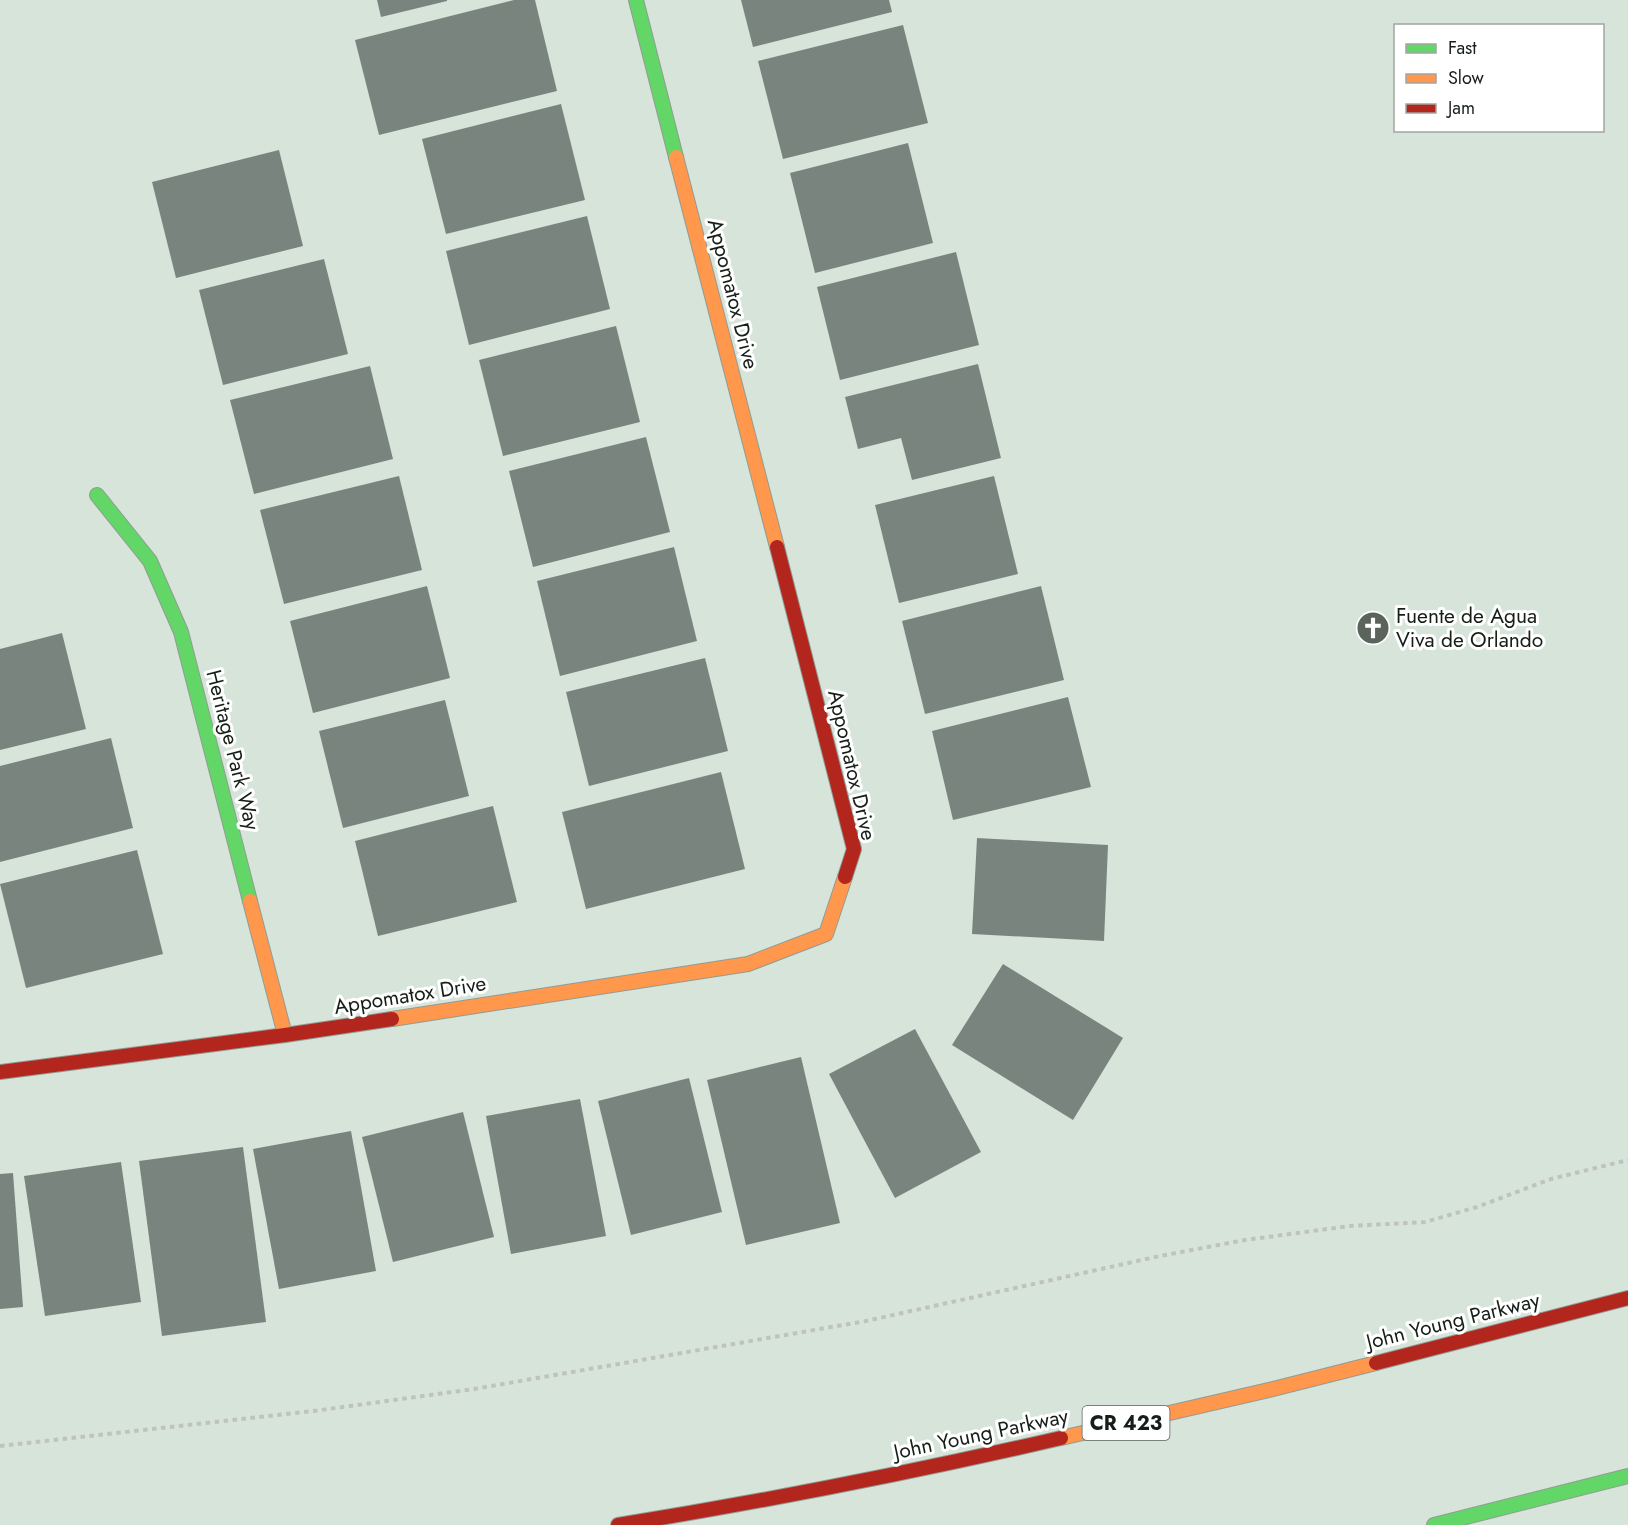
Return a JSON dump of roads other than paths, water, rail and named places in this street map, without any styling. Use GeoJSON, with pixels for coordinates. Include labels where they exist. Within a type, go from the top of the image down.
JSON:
{"type":"FeatureCollection","features":[{"type":"Feature","properties":{"kind":"main road","name":"Appomatox Drive"},"geometry":{"type":"LineString","coordinates":[[0,1072],[285,1035],[748,964],[826,934],[854,849],[636,0]]}},
{"type":"Feature","properties":{"kind":"main road","name":"Heritage Park Way"},"geometry":{"type":"LineString","coordinates":[[97,495],[150,561],[181,632],[285,1035]]}},
{"type":"Feature","properties":{"kind":"main road","name":"John Young Parkway"},"geometry":{"type":"LineString","coordinates":[[618,1525],[715,1509],[993,1454],[1273,1389],[1628,1299]]}},
{"type":"Feature","properties":{"kind":"main road"},"geometry":{"type":"LineString","coordinates":[[1434,1525],[1628,1476]]}},
{"type":"Feature","properties":{"kind":"place","name":"Fuente de Agua Viva de Orlando"},"geometry":{"type":"Point","coordinates":[1373,628]}}]}
